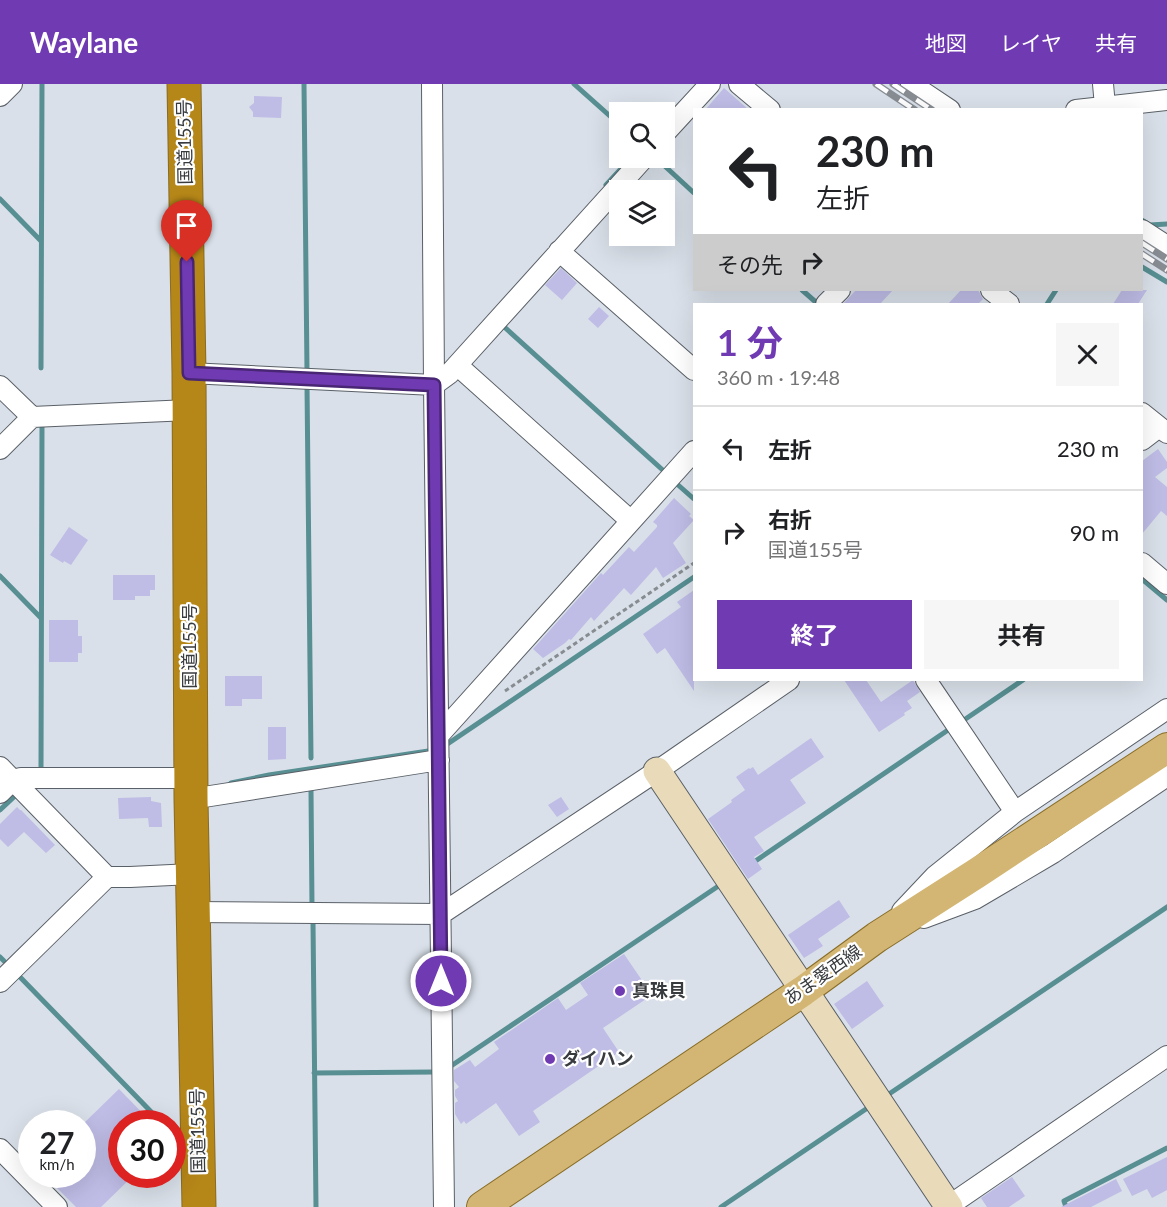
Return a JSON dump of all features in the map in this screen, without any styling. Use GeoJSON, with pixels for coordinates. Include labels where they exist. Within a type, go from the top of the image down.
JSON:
{"type":"FeatureCollection","features":[{"type":"Feature","properties":{"kind":"highway","name":"国道155号"},"geometry":{"type":"LineString","coordinates":[[184,84],[189,373],[192,874],[199,1207]]}},
{"type":"Feature","properties":{"kind":"main road","name":"あま愛西線"},"geometry":{"type":"LineString","coordinates":[[483,1207],[803,991],[877,937],[1167,748]]}},
{"type":"Feature","properties":{"kind":"street"},"geometry":{"type":"LineString","coordinates":[[0,96],[12,84]]}},
{"type":"Feature","properties":{"kind":"street"},"geometry":{"type":"LineString","coordinates":[[174,84],[185,128]]}},
{"type":"Feature","properties":{"kind":"street"},"geometry":{"type":"LineString","coordinates":[[185,128],[192,84]]}},
{"type":"Feature","properties":{"kind":"street"},"geometry":{"type":"LineString","coordinates":[[432,84],[444,1207]]}},
{"type":"Feature","properties":{"kind":"street"},"geometry":{"type":"LineString","coordinates":[[675,122],[710,84]]}},
{"type":"Feature","properties":{"kind":"street"},"geometry":{"type":"LineString","coordinates":[[739,84],[768,108]]}},
{"type":"Feature","properties":{"kind":"street"},"geometry":{"type":"LineString","coordinates":[[911,84],[947,108]]}},
{"type":"Feature","properties":{"kind":"street"},"geometry":{"type":"LineString","coordinates":[[1103,84],[1106,106]]}},
{"type":"Feature","properties":{"kind":"street"},"geometry":{"type":"LineString","coordinates":[[1091,108],[1167,100]]}},
{"type":"Feature","properties":{"kind":"street"},"geometry":{"type":"LineString","coordinates":[[189,373],[434,385],[449,374],[635,168]]}},
{"type":"Feature","properties":{"kind":"street"},"geometry":{"type":"LineString","coordinates":[[1143,231],[1167,246]]}},
{"type":"Feature","properties":{"kind":"street"},"geometry":{"type":"LineString","coordinates":[[559,251],[693,369]]}},
{"type":"Feature","properties":{"kind":"street"},"geometry":{"type":"LineString","coordinates":[[827,303],[839,291]]}},
{"type":"Feature","properties":{"kind":"street"},"geometry":{"type":"LineString","coordinates":[[992,291],[1008,303]]}},
{"type":"Feature","properties":{"kind":"street"},"geometry":{"type":"LineString","coordinates":[[457,365],[632,521]]}},
{"type":"Feature","properties":{"kind":"street"},"geometry":{"type":"LineString","coordinates":[[0,386],[32,417]]}},
{"type":"Feature","properties":{"kind":"street"},"geometry":{"type":"LineString","coordinates":[[0,449],[32,417],[189,411]]}},
{"type":"Feature","properties":{"kind":"street"},"geometry":{"type":"LineString","coordinates":[[1143,414],[1163,430],[1143,440]]}},
{"type":"Feature","properties":{"kind":"street"},"geometry":{"type":"LineString","coordinates":[[439,735],[693,452]]}},
{"type":"Feature","properties":{"kind":"street"},"geometry":{"type":"LineString","coordinates":[[1143,564],[1167,584]]}},
{"type":"Feature","properties":{"kind":"street"},"geometry":{"type":"LineString","coordinates":[[193,912],[441,914],[657,771],[788,681]]}},
{"type":"Feature","properties":{"kind":"street"},"geometry":{"type":"LineString","coordinates":[[927,681],[1015,812]]}},
{"type":"Feature","properties":{"kind":"street"},"geometry":{"type":"LineString","coordinates":[[877,937],[935,876],[1015,812],[1167,710]]}},
{"type":"Feature","properties":{"kind":"street"},"geometry":{"type":"LineString","coordinates":[[4,780],[21,778],[191,789],[439,759]]}},
{"type":"Feature","properties":{"kind":"street"},"geometry":{"type":"LineString","coordinates":[[657,771],[948,1207],[1167,1056]]}},
{"type":"Feature","properties":{"kind":"street"},"geometry":{"type":"LineString","coordinates":[[877,937],[975,899],[1053,854],[1167,776]]}},
{"type":"Feature","properties":{"kind":"street"},"geometry":{"type":"LineString","coordinates":[[4,780],[106,877],[192,874]]}},
{"type":"Feature","properties":{"kind":"street"},"geometry":{"type":"LineString","coordinates":[[0,982],[106,877]]}},
{"type":"Feature","properties":{"kind":"street"},"geometry":{"type":"LineString","coordinates":[[0,1149],[57,1207]]}},
{"type":"Feature","properties":{"kind":"path"},"geometry":{"type":"LineString","coordinates":[[498,696],[693,564]]}},
{"type":"Feature","properties":{"kind":"building"},"geometry":{"type":"Polygon","coordinates":[[[724,88],[747,108],[707,108],[724,88]]]}},
{"type":"Feature","properties":{"kind":"building"},"geometry":{"type":"Polygon","coordinates":[[[254,96],[282,97],[281,118],[253,117],[253,112],[249,107],[254,103],[254,96]]]}},
{"type":"Feature","properties":{"kind":"building"},"geometry":{"type":"Polygon","coordinates":[[[561,268],[577,283],[562,300],[545,285],[561,268]]]}},
{"type":"Feature","properties":{"kind":"building"},"geometry":{"type":"Polygon","coordinates":[[[1147,290],[1139,303],[1114,303],[1121,291],[1147,290]]]}},
{"type":"Feature","properties":{"kind":"building"},"geometry":{"type":"Polygon","coordinates":[[[855,291],[892,291],[881,303],[844,303],[855,291]]]}},
{"type":"Feature","properties":{"kind":"building"},"geometry":{"type":"Polygon","coordinates":[[[960,291],[979,291],[983,299],[979,303],[949,303],[960,291]]]}},
{"type":"Feature","properties":{"kind":"building"},"geometry":{"type":"Polygon","coordinates":[[[599,307],[609,316],[598,328],[588,319],[599,307]]]}},
{"type":"Feature","properties":{"kind":"building"},"geometry":{"type":"Polygon","coordinates":[[[1158,449],[1167,462],[1167,468],[1155,477],[1167,487],[1167,516],[1161,511],[1143,533],[1143,460],[1158,449]]]}},
{"type":"Feature","properties":{"kind":"building"},"geometry":{"type":"Polygon","coordinates":[[[674,498],[691,514],[689,516],[693,521],[673,543],[686,563],[663,578],[656,567],[631,595],[624,588],[594,621],[591,617],[571,640],[569,639],[543,658],[533,649],[601,573],[603,575],[629,547],[634,552],[657,527],[653,522],[674,498]]]}},
{"type":"Feature","properties":{"kind":"building"},"geometry":{"type":"Polygon","coordinates":[[[69,527],[88,540],[71,565],[50,555],[69,527]]]}},
{"type":"Feature","properties":{"kind":"building"},"geometry":{"type":"Polygon","coordinates":[[[113,575],[155,575],[155,590],[150,590],[150,596],[135,596],[135,600],[113,600],[113,575]]]}},
{"type":"Feature","properties":{"kind":"building"},"geometry":{"type":"Polygon","coordinates":[[[693,591],[694,691],[665,648],[657,654],[643,634],[681,607],[677,602],[693,591]]]}},
{"type":"Feature","properties":{"kind":"building"},"geometry":{"type":"Polygon","coordinates":[[[49,620],[78,620],[78,636],[82,636],[82,653],[78,653],[78,662],[49,662],[49,620]]]}},
{"type":"Feature","properties":{"kind":"building"},"geometry":{"type":"Polygon","coordinates":[[[225,676],[262,676],[262,699],[242,699],[242,706],[225,706],[225,676]]]}},
{"type":"Feature","properties":{"kind":"building"},"geometry":{"type":"Polygon","coordinates":[[[845,681],[867,681],[881,702],[914,681],[920,692],[907,701],[912,708],[879,732],[845,681]]]}},
{"type":"Feature","properties":{"kind":"building"},"geometry":{"type":"Polygon","coordinates":[[[268,727],[286,727],[286,759],[268,760],[268,727]]]}},
{"type":"Feature","properties":{"kind":"building"},"geometry":{"type":"Polygon","coordinates":[[[811,738],[824,757],[790,780],[806,803],[754,837],[764,851],[754,857],[762,869],[748,879],[708,819],[745,790],[736,777],[753,767],[758,775],[811,738]]]}},
{"type":"Feature","properties":{"kind":"building"},"geometry":{"type":"Polygon","coordinates":[[[151,797],[151,801],[161,803],[162,827],[149,827],[148,818],[119,819],[118,798],[151,797]]]}},
{"type":"Feature","properties":{"kind":"building"},"geometry":{"type":"Polygon","coordinates":[[[561,797],[569,809],[557,817],[548,805],[561,797]]]}},
{"type":"Feature","properties":{"kind":"building"},"geometry":{"type":"Polygon","coordinates":[[[17,807],[55,845],[46,853],[24,832],[8,847],[0,839],[0,824],[17,807]]]}},
{"type":"Feature","properties":{"kind":"building"},"geometry":{"type":"Polygon","coordinates":[[[839,900],[850,917],[818,939],[823,946],[804,958],[788,935],[839,900]]]}},
{"type":"Feature","properties":{"kind":"building"},"geometry":{"type":"Polygon","coordinates":[[[624,954],[652,995],[603,1028],[619,1052],[533,1111],[540,1122],[519,1136],[496,1103],[466,1124],[464,1121],[461,1124],[455,1114],[455,1103],[458,1101],[455,1090],[459,1087],[454,1081],[454,1070],[470,1060],[475,1067],[499,1049],[494,1042],[558,998],[566,1010],[588,995],[580,983],[624,954]]]}},
{"type":"Feature","properties":{"kind":"building"},"geometry":{"type":"Polygon","coordinates":[[[867,981],[884,1006],[852,1029],[834,1004],[867,981]]]}},
{"type":"Feature","properties":{"kind":"building"},"geometry":{"type":"Polygon","coordinates":[[[119,1089],[139,1110],[108,1110],[108,1188],[121,1188],[101,1207],[76,1207],[57,1188],[96,1188],[96,1111],[119,1089]]]}},
{"type":"Feature","properties":{"kind":"building"},"geometry":{"type":"Polygon","coordinates":[[[1167,1157],[1167,1190],[1152,1198],[1147,1189],[1132,1196],[1123,1179],[1167,1157]]]}},
{"type":"Feature","properties":{"kind":"building"},"geometry":{"type":"Polygon","coordinates":[[[1012,1177],[1025,1196],[1009,1207],[987,1207],[981,1198],[1012,1177]]]}},
{"type":"Feature","properties":{"kind":"building"},"geometry":{"type":"Polygon","coordinates":[[[1116,1179],[1122,1191],[1091,1207],[1061,1207],[1116,1179]]]}},
{"type":"Feature","properties":{"kind":"waterway"},"geometry":{"type":"LineString","coordinates":[[41,368],[42,84]]}},
{"type":"Feature","properties":{"kind":"waterway"},"geometry":{"type":"LineString","coordinates":[[304,84],[307,371]]}},
{"type":"Feature","properties":{"kind":"waterway"},"geometry":{"type":"LineString","coordinates":[[574,84],[609,115]]}},
{"type":"Feature","properties":{"kind":"waterway"},"geometry":{"type":"LineString","coordinates":[[606,185],[622,168]]}},
{"type":"Feature","properties":{"kind":"waterway"},"geometry":{"type":"LineString","coordinates":[[667,168],[693,192]]}},
{"type":"Feature","properties":{"kind":"waterway"},"geometry":{"type":"LineString","coordinates":[[0,199],[41,241]]}},
{"type":"Feature","properties":{"kind":"waterway"},"geometry":{"type":"LineString","coordinates":[[1143,221],[1150,225],[1167,224]]}},
{"type":"Feature","properties":{"kind":"waterway"},"geometry":{"type":"LineString","coordinates":[[1143,268],[1167,282]]}},
{"type":"Feature","properties":{"kind":"waterway"},"geometry":{"type":"LineString","coordinates":[[803,291],[817,303]]}},
{"type":"Feature","properties":{"kind":"waterway"},"geometry":{"type":"LineString","coordinates":[[1048,303],[1055,291]]}},
{"type":"Feature","properties":{"kind":"waterway"},"geometry":{"type":"LineString","coordinates":[[501,324],[666,473]]}},
{"type":"Feature","properties":{"kind":"waterway"},"geometry":{"type":"LineString","coordinates":[[307,386],[311,758]]}},
{"type":"Feature","properties":{"kind":"waterway"},"geometry":{"type":"LineString","coordinates":[[41,767],[42,426]]}},
{"type":"Feature","properties":{"kind":"waterway"},"geometry":{"type":"LineString","coordinates":[[677,484],[693,498]]}},
{"type":"Feature","properties":{"kind":"waterway"},"geometry":{"type":"LineString","coordinates":[[0,576],[41,618]]}},
{"type":"Feature","properties":{"kind":"waterway"},"geometry":{"type":"LineString","coordinates":[[443,747],[693,578]]}},
{"type":"Feature","properties":{"kind":"waterway"},"geometry":{"type":"LineString","coordinates":[[1143,580],[1167,600]]}},
{"type":"Feature","properties":{"kind":"waterway"},"geometry":{"type":"LineString","coordinates":[[964,720],[1022,681]]}},
{"type":"Feature","properties":{"kind":"waterway"},"geometry":{"type":"LineString","coordinates":[[751,864],[951,728]]}},
{"type":"Feature","properties":{"kind":"waterway"},"geometry":{"type":"LineString","coordinates":[[231,783],[269,775],[435,750]]}},
{"type":"Feature","properties":{"kind":"waterway"},"geometry":{"type":"LineString","coordinates":[[311,790],[312,908]]}},
{"type":"Feature","properties":{"kind":"waterway"},"geometry":{"type":"LineString","coordinates":[[0,810],[16,795]]}},
{"type":"Feature","properties":{"kind":"waterway"},"geometry":{"type":"LineString","coordinates":[[448,1068],[717,887]]}},
{"type":"Feature","properties":{"kind":"waterway"},"geometry":{"type":"LineString","coordinates":[[886,1096],[1167,907]]}},
{"type":"Feature","properties":{"kind":"waterway"},"geometry":{"type":"LineString","coordinates":[[313,922],[316,1207]]}},
{"type":"Feature","properties":{"kind":"waterway"},"geometry":{"type":"LineString","coordinates":[[0,957],[4,961]]}},
{"type":"Feature","properties":{"kind":"waterway"},"geometry":{"type":"LineString","coordinates":[[19,976],[149,1110]]}},
{"type":"Feature","properties":{"kind":"waterway"},"geometry":{"type":"LineString","coordinates":[[314,1073],[435,1072]]}},
{"type":"Feature","properties":{"kind":"waterway"},"geometry":{"type":"LineString","coordinates":[[721,1207],[869,1107]]}},
{"type":"Feature","properties":{"kind":"waterway"},"geometry":{"type":"LineString","coordinates":[[1066,1207],[1064,1201],[1167,1148]]}},
{"type":"Feature","properties":{"kind":"railway"},"geometry":{"type":"LineString","coordinates":[[876,84],[912,108]]}},
{"type":"Feature","properties":{"kind":"railway"},"geometry":{"type":"LineString","coordinates":[[893,84],[929,108]]}},
{"type":"Feature","properties":{"kind":"railway"},"geometry":{"type":"LineString","coordinates":[[1143,244],[1167,259]]}},
{"type":"Feature","properties":{"kind":"railway"},"geometry":{"type":"LineString","coordinates":[[1143,255],[1167,270]]}},
{"type":"Feature","properties":{"kind":"place","name":"真珠貝"},"geometry":{"type":"Point","coordinates":[620,991]}},
{"type":"Feature","properties":{"kind":"place","name":"ダイハン"},"geometry":{"type":"Point","coordinates":[550,1059]}},
{"type":"Feature","properties":{"kind":"route"},"geometry":{"type":"LineString","coordinates":[[187,262],[189,373],[434,385],[441,981]]}}]}
